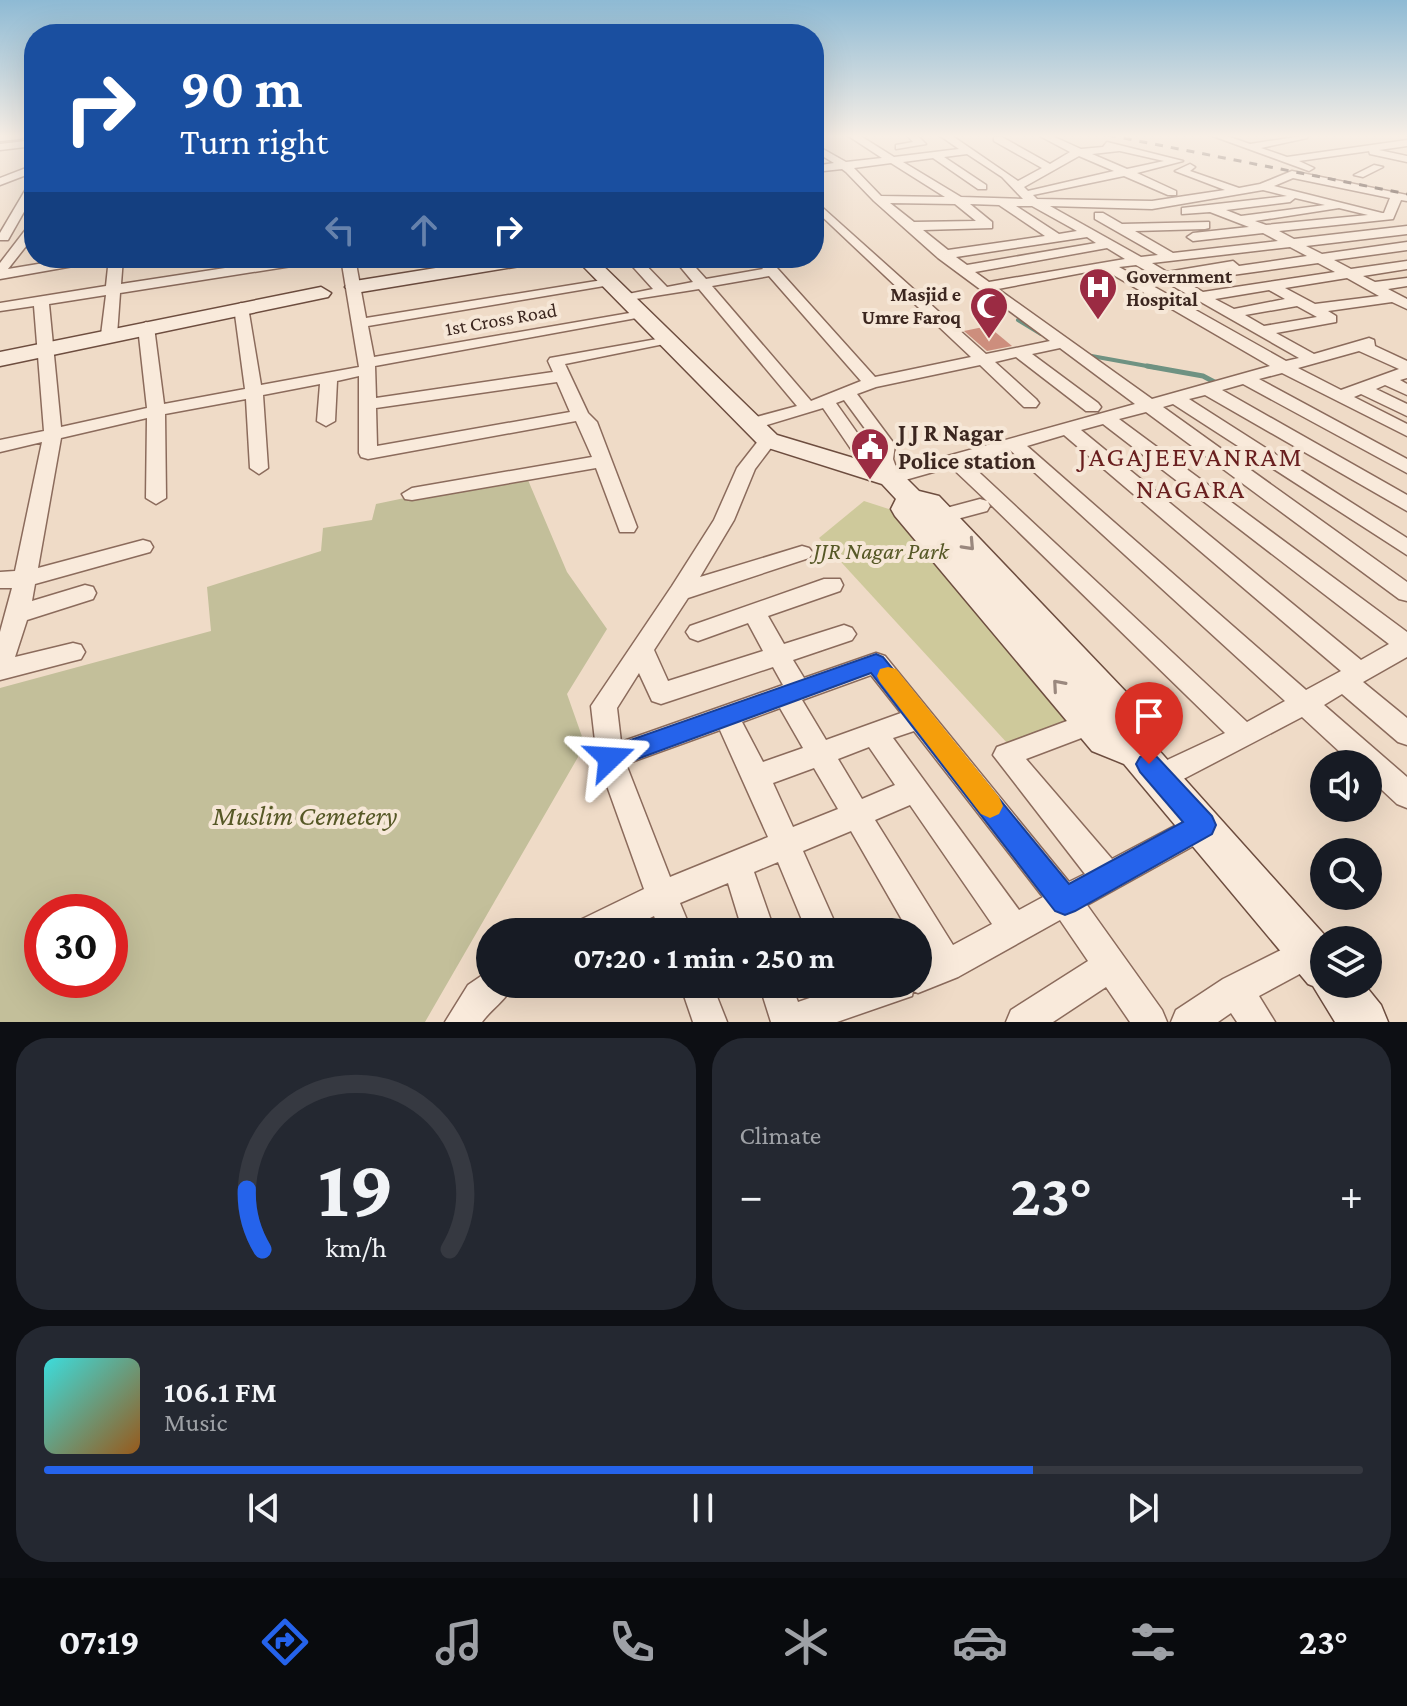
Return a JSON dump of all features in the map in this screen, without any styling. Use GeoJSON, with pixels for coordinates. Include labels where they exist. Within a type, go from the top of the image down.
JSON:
{"type":"FeatureCollection","features":[{"type":"Feature","properties":{"kind":"street"},"geometry":{"type":"LineString","coordinates":[[866,183],[878,199],[943,255],[1066,348],[1148,403],[1407,593]]}},
{"type":"Feature","properties":{"kind":"street"},"geometry":{"type":"LineString","coordinates":[[910,226],[988,225],[930,183]]}},
{"type":"Feature","properties":{"kind":"street"},"geometry":{"type":"LineString","coordinates":[[976,183],[982,187]]}},
{"type":"Feature","properties":{"kind":"street"},"geometry":{"type":"LineString","coordinates":[[1013,183],[1023,194],[1055,214],[1312,359]]}},
{"type":"Feature","properties":{"kind":"street"},"geometry":{"type":"LineString","coordinates":[[1023,194],[1036,183]]}},
{"type":"Feature","properties":{"kind":"street"},"geometry":{"type":"LineString","coordinates":[[878,199],[1001,200],[1085,183]]}},
{"type":"Feature","properties":{"kind":"street"},"geometry":{"type":"LineString","coordinates":[[1114,183],[1118,184]]}},
{"type":"Feature","properties":{"kind":"street"},"geometry":{"type":"LineString","coordinates":[[1152,183],[1172,193]]}},
{"type":"Feature","properties":{"kind":"street"},"geometry":{"type":"LineString","coordinates":[[1214,183],[1240,191]]}},
{"type":"Feature","properties":{"kind":"street"},"geometry":{"type":"LineString","coordinates":[[1055,214],[1099,216],[1273,183]]}},
{"type":"Feature","properties":{"kind":"street"},"geometry":{"type":"LineString","coordinates":[[1322,183],[1407,209]]}},
{"type":"Feature","properties":{"kind":"street"},"geometry":{"type":"LineString","coordinates":[[1023,194],[1147,206],[1172,193],[1218,184]]}},
{"type":"Feature","properties":{"kind":"street"},"geometry":{"type":"LineString","coordinates":[[1270,184],[1346,205]]}},
{"type":"Feature","properties":{"kind":"street"},"geometry":{"type":"LineString","coordinates":[[1048,190],[1183,211],[1310,197]]}},
{"type":"Feature","properties":{"kind":"street"},"geometry":{"type":"LineString","coordinates":[[1131,191],[1169,228]]}},
{"type":"Feature","properties":{"kind":"street"},"geometry":{"type":"LineString","coordinates":[[5,230],[24,199]]}},
{"type":"Feature","properties":{"kind":"street"},"geometry":{"type":"LineString","coordinates":[[1001,200],[1058,239]]}},
{"type":"Feature","properties":{"kind":"street"},"geometry":{"type":"LineString","coordinates":[[1236,220],[1346,205],[1397,204]]}},
{"type":"Feature","properties":{"kind":"street"},"geometry":{"type":"LineString","coordinates":[[1193,237],[1367,219],[1397,204]]}},
{"type":"Feature","properties":{"kind":"street"},"geometry":{"type":"LineString","coordinates":[[1397,204],[1407,220]]}},
{"type":"Feature","properties":{"kind":"street"},"geometry":{"type":"LineString","coordinates":[[1211,208],[1269,231],[1400,301]]}},
{"type":"Feature","properties":{"kind":"street"},"geometry":{"type":"LineString","coordinates":[[1183,211],[1221,234]]}},
{"type":"Feature","properties":{"kind":"street"},"geometry":{"type":"LineString","coordinates":[[893,212],[1017,212]]}},
{"type":"Feature","properties":{"kind":"street"},"geometry":{"type":"LineString","coordinates":[[824,214],[1030,403]]}},
{"type":"Feature","properties":{"kind":"street"},"geometry":{"type":"LineString","coordinates":[[1099,216],[1169,256]]}},
{"type":"Feature","properties":{"kind":"street"},"geometry":{"type":"LineString","coordinates":[[1367,219],[1400,231],[1407,238]]}},
{"type":"Feature","properties":{"kind":"street"},"geometry":{"type":"LineString","coordinates":[[982,225],[1053,275]]}},
{"type":"Feature","properties":{"kind":"street"},"geometry":{"type":"LineString","coordinates":[[1119,228],[1205,225]]}},
{"type":"Feature","properties":{"kind":"street"},"geometry":{"type":"LineString","coordinates":[[946,226],[978,250]]}},
{"type":"Feature","properties":{"kind":"street"},"geometry":{"type":"LineString","coordinates":[[986,287],[1137,259],[1293,245],[1400,231]]}},
{"type":"Feature","properties":{"kind":"street"},"geometry":{"type":"LineString","coordinates":[[943,255],[1090,233]]}},
{"type":"Feature","properties":{"kind":"street"},"geometry":{"type":"LineString","coordinates":[[0,272],[24,243]]}},
{"type":"Feature","properties":{"kind":"street"},"geometry":{"type":"LineString","coordinates":[[964,270],[1110,244]]}},
{"type":"Feature","properties":{"kind":"street"},"geometry":{"type":"LineString","coordinates":[[1167,276],[1407,246]]}},
{"type":"Feature","properties":{"kind":"street"},"geometry":{"type":"LineString","coordinates":[[1210,252],[1233,269],[1331,319],[1265,330]]}},
{"type":"Feature","properties":{"kind":"street"},"geometry":{"type":"LineString","coordinates":[[14,256],[24,255]]}},
{"type":"Feature","properties":{"kind":"street"},"geometry":{"type":"LineString","coordinates":[[1105,265],[1282,366],[1363,408],[1406,424]]}},
{"type":"Feature","properties":{"kind":"street"},"geometry":{"type":"LineString","coordinates":[[1180,308],[1271,286],[1407,265]]}},
{"type":"Feature","properties":{"kind":"street"},"geometry":{"type":"LineString","coordinates":[[0,272],[27,268]]}},
{"type":"Feature","properties":{"kind":"street"},"geometry":{"type":"LineString","coordinates":[[109,335],[114,268]]}},
{"type":"Feature","properties":{"kind":"street"},"geometry":{"type":"LineString","coordinates":[[0,307],[226,268]]}},
{"type":"Feature","properties":{"kind":"street"},"geometry":{"type":"LineString","coordinates":[[350,268],[367,366],[368,453],[580,415]]}},
{"type":"Feature","properties":{"kind":"street"},"geometry":{"type":"LineString","coordinates":[[355,287],[471,268]]}},
{"type":"Feature","properties":{"kind":"street"},"geometry":{"type":"LineString","coordinates":[[595,268],[760,432],[895,478],[1066,427],[1098,412],[1174,397],[1364,344],[1407,369]]}},
{"type":"Feature","properties":{"kind":"street"},"geometry":{"type":"LineString","coordinates":[[641,268],[663,291]]}},
{"type":"Feature","properties":{"kind":"street"},"geometry":{"type":"LineString","coordinates":[[688,268],[808,408]]}},
{"type":"Feature","properties":{"kind":"street"},"geometry":{"type":"LineString","coordinates":[[769,268],[871,383]]}},
{"type":"Feature","properties":{"kind":"street","name":"1st Cross Road"},"geometry":{"type":"LineString","coordinates":[[0,446],[329,377],[635,306],[663,291],[772,271]]}},
{"type":"Feature","properties":{"kind":"street"},"geometry":{"type":"LineString","coordinates":[[361,323],[610,281]]}},
{"type":"Feature","properties":{"kind":"street"},"geometry":{"type":"LineString","coordinates":[[1234,313],[1292,298],[1368,285],[1407,282]]}},
{"type":"Feature","properties":{"kind":"street"},"geometry":{"type":"LineString","coordinates":[[0,359],[321,293]]}},
{"type":"Feature","properties":{"kind":"street"},"geometry":{"type":"LineString","coordinates":[[0,664],[18,614],[53,434],[43,349],[41,299]]}},
{"type":"Feature","properties":{"kind":"street"},"geometry":{"type":"LineString","coordinates":[[1314,309],[1400,301]]}},
{"type":"Feature","properties":{"kind":"street"},"geometry":{"type":"LineString","coordinates":[[241,307],[254,391],[259,468]]}},
{"type":"Feature","properties":{"kind":"street"},"geometry":{"type":"LineString","coordinates":[[146,327],[156,411],[156,498]]}},
{"type":"Feature","properties":{"kind":"street"},"geometry":{"type":"LineString","coordinates":[[627,527],[588,422],[580,415],[556,361],[669,339]]}},
{"type":"Feature","properties":{"kind":"street"},"geometry":{"type":"LineString","coordinates":[[671,918],[610,758],[604,706],[724,520],[760,432],[826,400],[871,383],[1019,352],[1066,348]]}},
{"type":"Feature","properties":{"kind":"street"},"geometry":{"type":"LineString","coordinates":[[1019,352],[1403,653],[1352,677],[1245,736],[1148,764]]}},
{"type":"Feature","properties":{"kind":"street"},"geometry":{"type":"LineString","coordinates":[[1340,396],[1407,369]]}},
{"type":"Feature","properties":{"kind":"street"},"geometry":{"type":"LineString","coordinates":[[367,404],[562,376]]}},
{"type":"Feature","properties":{"kind":"street"},"geometry":{"type":"LineString","coordinates":[[326,421],[329,377]]}},
{"type":"Feature","properties":{"kind":"street"},"geometry":{"type":"LineString","coordinates":[[1243,377],[1407,467]]}},
{"type":"Feature","properties":{"kind":"street"},"geometry":{"type":"LineString","coordinates":[[1385,379],[1407,390]]}},
{"type":"Feature","properties":{"kind":"street"},"geometry":{"type":"LineString","coordinates":[[1214,385],[1407,504]]}},
{"type":"Feature","properties":{"kind":"street"},"geometry":{"type":"LineString","coordinates":[[1282,399],[1318,385]]}},
{"type":"Feature","properties":{"kind":"street"},"geometry":{"type":"LineString","coordinates":[[1362,388],[1406,424]]}},
{"type":"Feature","properties":{"kind":"street"},"geometry":{"type":"LineString","coordinates":[[847,392],[886,445],[905,509],[1106,717]]}},
{"type":"Feature","properties":{"kind":"street"},"geometry":{"type":"LineString","coordinates":[[1174,397],[1407,548]]}},
{"type":"Feature","properties":{"kind":"street"},"geometry":{"type":"LineString","coordinates":[[826,400],[859,448],[929,502],[942,516],[1106,717],[1105,740],[1148,764],[1310,953]]}},
{"type":"Feature","properties":{"kind":"street"},"geometry":{"type":"LineString","coordinates":[[1327,423],[1363,408]]}},
{"type":"Feature","properties":{"kind":"street"},"geometry":{"type":"LineString","coordinates":[[1368,446],[1406,424]]}},
{"type":"Feature","properties":{"kind":"street"},"geometry":{"type":"LineString","coordinates":[[1066,427],[1352,677],[1407,734]]}},
{"type":"Feature","properties":{"kind":"street"},"geometry":{"type":"LineString","coordinates":[[1013,443],[1407,795]]}},
{"type":"Feature","properties":{"kind":"street"},"geometry":{"type":"LineString","coordinates":[[954,459],[1245,736]]}},
{"type":"Feature","properties":{"kind":"street"},"geometry":{"type":"LineString","coordinates":[[412,494],[601,461]]}},
{"type":"Feature","properties":{"kind":"street"},"geometry":{"type":"LineString","coordinates":[[942,516],[980,506]]}},
{"type":"Feature","properties":{"kind":"street"},"geometry":{"type":"LineString","coordinates":[[0,580],[25,579],[143,547]]}},
{"type":"Feature","properties":{"kind":"street"},"geometry":{"type":"LineString","coordinates":[[680,592],[802,553]]}},
{"type":"Feature","properties":{"kind":"street"},"geometry":{"type":"LineString","coordinates":[[698,632],[832,585]]}},
{"type":"Feature","properties":{"kind":"street"},"geometry":{"type":"LineString","coordinates":[[18,614],[85,593]]}},
{"type":"Feature","properties":{"kind":"street"},"geometry":{"type":"LineString","coordinates":[[754,613],[778,655],[820,754],[947,966]]}},
{"type":"Feature","properties":{"kind":"street"},"geometry":{"type":"LineString","coordinates":[[641,648],[661,694],[844,634]]}},
{"type":"Feature","properties":{"kind":"street"},"geometry":{"type":"LineString","coordinates":[[0,670],[73,652]]}},
{"type":"Feature","properties":{"kind":"street"},"geometry":{"type":"LineString","coordinates":[[610,758],[876,663],[1065,901],[1150,1022]]}},
{"type":"Feature","properties":{"kind":"street"},"geometry":{"type":"LineString","coordinates":[[726,716],[757,777],[817,918]]}},
{"type":"Feature","properties":{"kind":"street"},"geometry":{"type":"LineString","coordinates":[[757,777],[921,717]]}},
{"type":"Feature","properties":{"kind":"street"},"geometry":{"type":"LineString","coordinates":[[1106,717],[1006,755],[1108,878]]}},
{"type":"Feature","properties":{"kind":"street"},"geometry":{"type":"LineString","coordinates":[[875,734],[1013,928]]}},
{"type":"Feature","properties":{"kind":"street"},"geometry":{"type":"LineString","coordinates":[[617,918],[662,896],[915,790]]}},
{"type":"Feature","properties":{"kind":"street"},"geometry":{"type":"LineString","coordinates":[[932,972],[1203,825]]}},
{"type":"Feature","properties":{"kind":"street"},"geometry":{"type":"LineString","coordinates":[[737,864],[754,918]]}},
{"type":"Feature","properties":{"kind":"street"},"geometry":{"type":"LineString","coordinates":[[1023,1022],[1110,966]]}},
{"type":"Feature","properties":{"kind":"street"},"geometry":{"type":"LineString","coordinates":[[1188,1022],[1235,991],[1310,971]]}},
{"type":"Feature","properties":{"kind":"street"},"geometry":{"type":"LineString","coordinates":[[1235,991],[1258,1022]]}},
{"type":"Feature","properties":{"kind":"street"},"geometry":{"type":"LineString","coordinates":[[462,1022],[479,998]]}},
{"type":"Feature","properties":{"kind":"street"},"geometry":{"type":"LineString","coordinates":[[701,998],[710,1022]]}},
{"type":"Feature","properties":{"kind":"street"},"geometry":{"type":"LineString","coordinates":[[780,998],[788,1022],[838,998]]}},
{"type":"Feature","properties":{"kind":"street"},"geometry":{"type":"LineString","coordinates":[[1346,998],[1364,1022]]}},
{"type":"Feature","properties":{"kind":"green space","name":"Muslim Cemetery"},"geometry":{"type":"Polygon","coordinates":[[[525,473],[567,572],[607,629],[567,694],[585,745],[485,918],[476,918],[476,934],[425,1022],[0,1022],[0,688],[211,631],[207,587],[321,551],[323,528],[372,520],[376,504],[525,473]]]}},
{"type":"Feature","properties":{"kind":"green space","name":"JJR Nagar Park"},"geometry":{"type":"Polygon","coordinates":[[[864,501],[895,511],[1077,718],[1008,744],[819,538],[864,501]]]}},
{"type":"Feature","properties":{"kind":"building","name":"Masjid e Umre Faroq"},"geometry":{"type":"Polygon","coordinates":[[[988,326],[1012,346],[987,351],[964,331],[988,326]]]}},
{"type":"Feature","properties":{"kind":"waterway"},"geometry":{"type":"LineString","coordinates":[[1018,320],[1041,334]]}},
{"type":"Feature","properties":{"kind":"waterway"},"geometry":{"type":"LineString","coordinates":[[1086,355],[1158,368]]}},
{"type":"Feature","properties":{"kind":"waterway"},"geometry":{"type":"LineString","coordinates":[[1147,366],[1203,376],[1220,385]]}},
{"type":"Feature","properties":{"kind":"railway"},"geometry":{"type":"LineString","coordinates":[[1350,183],[1407,194]]}},
{"type":"Feature","properties":{"kind":"slow traffic"},"geometry":{"type":"LineString","coordinates":[[888,676],[990,806]]}},
{"type":"Feature","properties":{"kind":"place","name":"Government Hospital"},"geometry":{"type":"Point","coordinates":[1098,321]}},
{"type":"Feature","properties":{"kind":"place","name":"Masjid e Umre Faroq"},"geometry":{"type":"Point","coordinates":[989,340]}},
{"type":"Feature","properties":{"kind":"place","name":"J J R Nagar Police station"},"geometry":{"type":"Point","coordinates":[870,481]}},
{"type":"Feature","properties":{"kind":"district","name":"JAGAJEEVANRAM NAGARA"},"geometry":{"type":"Point","coordinates":[1191,472]}},
{"type":"Feature","properties":{"kind":"route"},"geometry":{"type":"LineString","coordinates":[[610,758],[876,663],[1065,901],[1203,825],[1149,764]]}}]}
